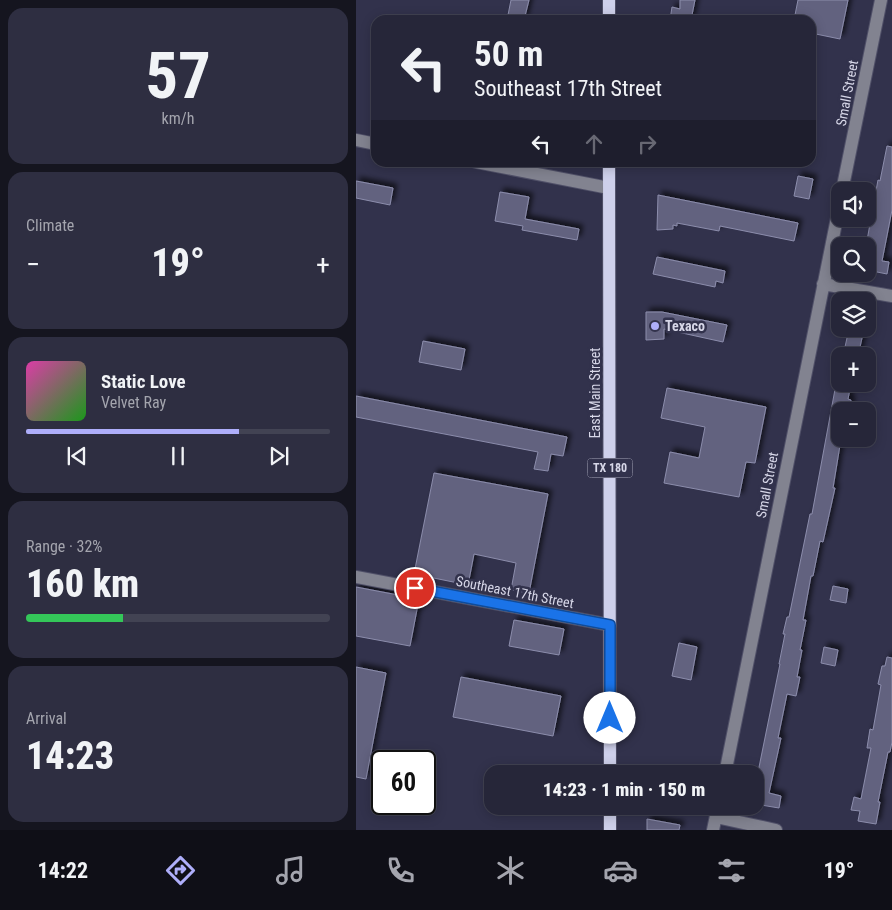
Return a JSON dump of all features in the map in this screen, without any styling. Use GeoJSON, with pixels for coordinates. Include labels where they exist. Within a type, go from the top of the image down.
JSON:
{"type":"FeatureCollection","features":[{"type":"Feature","properties":{"kind":"main road"},"geometry":{"type":"LineString","coordinates":[[609,0],[609,15]]}},
{"type":"Feature","properties":{"kind":"main road","name":"East Main Street"},"geometry":{"type":"LineString","coordinates":[[609,167],[610,765]]}},
{"type":"Feature","properties":{"kind":"main road"},"geometry":{"type":"LineString","coordinates":[[610,815],[610,830]]}},
{"type":"Feature","properties":{"kind":"street","name":"Small Street"},"geometry":{"type":"LineString","coordinates":[[844,182],[880,0]]}},
{"type":"Feature","properties":{"kind":"street"},"geometry":{"type":"LineString","coordinates":[[356,140],[371,143]]}},
{"type":"Feature","properties":{"kind":"street"},"geometry":{"type":"LineString","coordinates":[[502,167],[610,188]]}},
{"type":"Feature","properties":{"kind":"street","name":"Small Street"},"geometry":{"type":"LineString","coordinates":[[727,765],[835,227]]}},
{"type":"Feature","properties":{"kind":"street"},"geometry":{"type":"LineString","coordinates":[[823,284],[892,296]]}},
{"type":"Feature","properties":{"kind":"street","name":"Southeast 17th Street"},"geometry":{"type":"LineString","coordinates":[[356,577],[610,625]]}},
{"type":"Feature","properties":{"kind":"street"},"geometry":{"type":"LineString","coordinates":[[716,818],[776,830]]}},
{"type":"Feature","properties":{"kind":"building"},"geometry":{"type":"Polygon","coordinates":[[[511,0],[529,0],[525,15],[508,15],[511,0]]]}},
{"type":"Feature","properties":{"kind":"building"},"geometry":{"type":"Polygon","coordinates":[[[680,0],[695,0],[692,15],[671,15],[672,7],[680,9],[680,0]]]}},
{"type":"Feature","properties":{"kind":"building"},"geometry":{"type":"Polygon","coordinates":[[[798,0],[848,0],[840,39],[816,34],[816,15],[795,15],[798,0]]]}},
{"type":"Feature","properties":{"kind":"building"},"geometry":{"type":"Polygon","coordinates":[[[887,146],[892,147],[892,210],[882,261],[889,262],[887,274],[876,272],[876,237],[868,237],[869,227],[876,227],[876,191],[878,180],[880,181],[887,146]]]}},
{"type":"Feature","properties":{"kind":"building"},"geometry":{"type":"Polygon","coordinates":[[[798,176],[813,179],[809,199],[794,196],[798,176]]]}},
{"type":"Feature","properties":{"kind":"building"},"geometry":{"type":"Polygon","coordinates":[[[356,181],[393,188],[390,205],[356,198],[356,181]]]}},
{"type":"Feature","properties":{"kind":"building"},"geometry":{"type":"Polygon","coordinates":[[[500,192],[529,197],[525,219],[579,229],[577,240],[522,230],[523,226],[495,221],[500,192]]]}},
{"type":"Feature","properties":{"kind":"building"},"geometry":{"type":"Polygon","coordinates":[[[658,195],[798,223],[794,241],[720,226],[719,231],[677,223],[677,226],[673,225],[673,229],[657,230],[658,195]]]}},
{"type":"Feature","properties":{"kind":"building"},"geometry":{"type":"Polygon","coordinates":[[[657,257],[725,271],[723,283],[716,281],[715,287],[653,274],[657,257]]]}},
{"type":"Feature","properties":{"kind":"building"},"geometry":{"type":"Polygon","coordinates":[[[646,312],[662,312],[727,325],[723,342],[664,329],[664,339],[646,340],[646,312]]]}},
{"type":"Feature","properties":{"kind":"building"},"geometry":{"type":"Polygon","coordinates":[[[847,337],[862,337],[860,347],[845,347],[847,337]]]}},
{"type":"Feature","properties":{"kind":"building"},"geometry":{"type":"Polygon","coordinates":[[[423,341],[465,349],[461,370],[419,362],[423,341]]]}},
{"type":"Feature","properties":{"kind":"building"},"geometry":{"type":"Polygon","coordinates":[[[667,388],[766,407],[755,463],[746,462],[739,497],[664,483],[670,452],[699,458],[705,427],[661,418],[667,388]]]}},
{"type":"Feature","properties":{"kind":"building"},"geometry":{"type":"Polygon","coordinates":[[[835,392],[849,392],[848,399],[851,400],[851,402],[833,402],[835,392]]]}},
{"type":"Feature","properties":{"kind":"building"},"geometry":{"type":"Polygon","coordinates":[[[356,396],[567,437],[563,456],[551,454],[548,471],[534,469],[538,452],[356,417],[356,396]]]}},
{"type":"Feature","properties":{"kind":"building"},"geometry":{"type":"Polygon","coordinates":[[[831,411],[831,447],[840,447],[833,488],[835,488],[823,542],[820,541],[813,576],[811,576],[803,620],[806,620],[800,650],[802,650],[797,677],[800,677],[796,696],[787,694],[778,738],[781,738],[769,793],[781,796],[779,808],[764,806],[764,765],[759,765],[780,664],[785,634],[783,634],[787,617],[789,617],[810,514],[812,514],[831,411]]]}},
{"type":"Feature","properties":{"kind":"building"},"geometry":{"type":"Polygon","coordinates":[[[434,473],[548,494],[529,593],[511,590],[516,563],[474,554],[468,585],[414,574],[434,473]]]}},
{"type":"Feature","properties":{"kind":"building"},"geometry":{"type":"Polygon","coordinates":[[[833,586],[848,589],[846,603],[830,600],[833,586]]]}},
{"type":"Feature","properties":{"kind":"building"},"geometry":{"type":"Polygon","coordinates":[[[356,587],[419,599],[410,646],[356,636],[356,587]]]}},
{"type":"Feature","properties":{"kind":"building"},"geometry":{"type":"Polygon","coordinates":[[[514,620],[564,629],[559,655],[509,646],[514,620]]]}},
{"type":"Feature","properties":{"kind":"building"},"geometry":{"type":"Polygon","coordinates":[[[679,643],[697,647],[691,680],[672,676],[679,643]]]}},
{"type":"Feature","properties":{"kind":"building"},"geometry":{"type":"Polygon","coordinates":[[[824,647],[838,650],[835,666],[821,663],[824,647]]]}},
{"type":"Feature","properties":{"kind":"building"},"geometry":{"type":"Polygon","coordinates":[[[887,657],[892,658],[892,742],[890,752],[888,752],[878,802],[880,802],[876,824],[858,821],[860,811],[851,810],[854,797],[861,799],[871,748],[867,748],[870,729],[873,730],[881,685],[878,684],[882,666],[885,666],[887,657]]]}},
{"type":"Feature","properties":{"kind":"building"},"geometry":{"type":"Polygon","coordinates":[[[356,667],[386,673],[366,779],[356,777],[356,667]]]}},
{"type":"Feature","properties":{"kind":"building"},"geometry":{"type":"Polygon","coordinates":[[[461,677],[561,696],[553,736],[453,717],[461,677]]]}},
{"type":"Feature","properties":{"kind":"building"},"geometry":{"type":"Polygon","coordinates":[[[647,819],[680,825],[679,830],[647,830],[647,819]]]}},
{"type":"Feature","properties":{"kind":"place","name":"Texaco"},"geometry":{"type":"Point","coordinates":[655,326]}},
{"type":"Feature","properties":{"kind":"route"},"geometry":{"type":"LineString","coordinates":[[415,588],[610,625],[610,718]]}}]}
